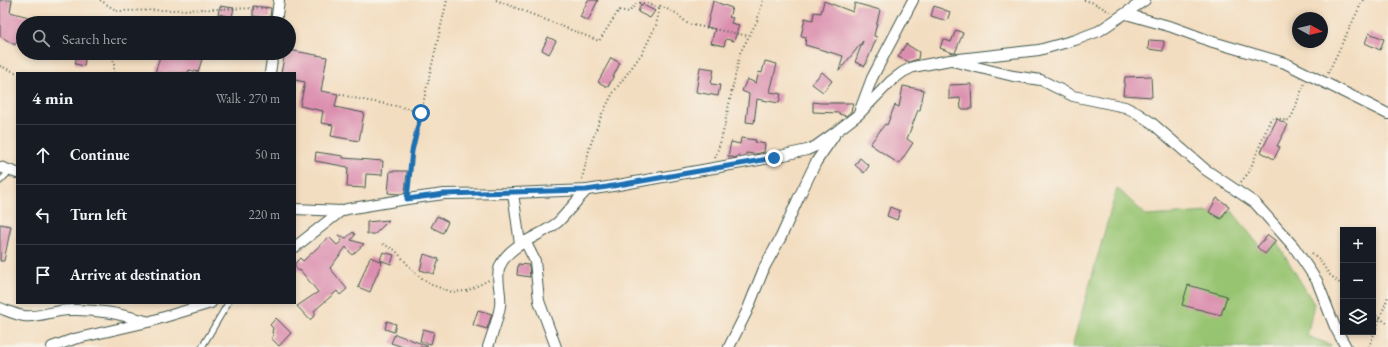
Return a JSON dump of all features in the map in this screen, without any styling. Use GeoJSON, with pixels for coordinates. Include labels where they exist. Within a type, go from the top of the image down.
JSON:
{"type":"FeatureCollection","features":[{"type":"Feature","properties":{"kind":"street"},"geometry":{"type":"LineString","coordinates":[[277,16],[279,0]]}},
{"type":"Feature","properties":{"kind":"street"},"geometry":{"type":"LineString","coordinates":[[859,114],[872,78],[913,0]]}},
{"type":"Feature","properties":{"kind":"street"},"geometry":{"type":"LineString","coordinates":[[296,210],[341,211],[444,194],[583,190],[774,158],[807,150],[816,146],[859,114],[891,81],[903,72],[918,66],[950,60],[1039,50],[1099,31],[1145,0]]}},
{"type":"Feature","properties":{"kind":"street"},"geometry":{"type":"LineString","coordinates":[[1126,14],[1285,63],[1308,76],[1388,114]]}},
{"type":"Feature","properties":{"kind":"street"},"geometry":{"type":"LineString","coordinates":[[270,72],[272,60]]}},
{"type":"Feature","properties":{"kind":"street"},"geometry":{"type":"LineString","coordinates":[[950,60],[1013,76],[1041,80],[1073,96],[1114,104],[1131,110],[1152,123],[1206,170],[1255,203],[1294,247],[1317,280],[1335,327],[1346,347]]}},
{"type":"Feature","properties":{"kind":"street"},"geometry":{"type":"LineString","coordinates":[[729,347],[747,311],[765,266],[816,162],[837,131]]}},
{"type":"Feature","properties":{"kind":"street"},"geometry":{"type":"LineString","coordinates":[[0,167],[14,172]]}},
{"type":"Feature","properties":{"kind":"street"},"geometry":{"type":"LineString","coordinates":[[488,347],[500,305],[498,275],[503,261],[523,242],[547,230],[558,221],[583,190]]}},
{"type":"Feature","properties":{"kind":"street"},"geometry":{"type":"LineString","coordinates":[[513,193],[523,242],[535,262],[539,301],[556,347]]}},
{"type":"Feature","properties":{"kind":"street"},"geometry":{"type":"LineString","coordinates":[[296,246],[341,211]]}},
{"type":"Feature","properties":{"kind":"street"},"geometry":{"type":"LineString","coordinates":[[52,347],[74,339],[148,322],[208,304]]}},
{"type":"Feature","properties":{"kind":"street"},"geometry":{"type":"LineString","coordinates":[[0,308],[25,316],[34,316],[54,311],[98,310],[115,312],[148,322]]}},
{"type":"Feature","properties":{"kind":"lane"},"geometry":{"type":"LineString","coordinates":[[0,181],[14,172]]}},
{"type":"Feature","properties":{"kind":"lane"},"geometry":{"type":"LineString","coordinates":[[202,347],[227,304]]}},
{"type":"Feature","properties":{"kind":"path"},"geometry":{"type":"LineString","coordinates":[[100,0],[117,11],[268,8]]}},
{"type":"Feature","properties":{"kind":"path"},"geometry":{"type":"LineString","coordinates":[[407,199],[412,151],[447,0]]}},
{"type":"Feature","properties":{"kind":"path"},"geometry":{"type":"LineString","coordinates":[[496,0],[599,41],[619,10],[629,12],[638,3],[647,3],[659,8],[661,6],[676,12],[688,24],[749,36]]}},
{"type":"Feature","properties":{"kind":"path"},"geometry":{"type":"LineString","coordinates":[[711,168],[722,136],[740,53],[757,21],[764,0]]}},
{"type":"Feature","properties":{"kind":"path"},"geometry":{"type":"LineString","coordinates":[[1084,0],[1094,3],[1112,13],[1126,14]]}},
{"type":"Feature","properties":{"kind":"path"},"geometry":{"type":"LineString","coordinates":[[1324,83],[1363,0]]}},
{"type":"Feature","properties":{"kind":"path"},"geometry":{"type":"LineString","coordinates":[[583,190],[590,146],[602,114],[613,93],[643,52],[656,25],[659,8]]}},
{"type":"Feature","properties":{"kind":"path"},"geometry":{"type":"LineString","coordinates":[[113,60],[114,72]]}},
{"type":"Feature","properties":{"kind":"path"},"geometry":{"type":"LineString","coordinates":[[0,66],[16,73]]}},
{"type":"Feature","properties":{"kind":"path"},"geometry":{"type":"LineString","coordinates":[[1235,189],[1249,172],[1271,118],[1288,121],[1292,116],[1308,76]]}},
{"type":"Feature","properties":{"kind":"path"},"geometry":{"type":"LineString","coordinates":[[340,94],[380,104],[404,107],[421,113]]}},
{"type":"Feature","properties":{"kind":"path"},"geometry":{"type":"LineString","coordinates":[[383,244],[395,250],[416,274],[432,285],[452,292],[468,291],[498,275]]}},
{"type":"Feature","properties":{"kind":"path"},"geometry":{"type":"LineString","coordinates":[[1369,347],[1388,296]]}},
{"type":"Feature","properties":{"kind":"path"},"geometry":{"type":"LineString","coordinates":[[1376,316],[1388,324]]}},
{"type":"Feature","properties":{"kind":"green space"},"geometry":{"type":"Polygon","coordinates":[[[1117,188],[1147,216],[1209,212],[1221,218],[1232,211],[1265,253],[1276,241],[1314,304],[1307,336],[1331,345],[1331,347],[1072,347],[1117,188]]]}},
{"type":"Feature","properties":{"kind":"building"},"geometry":{"type":"Polygon","coordinates":[[[0,0],[12,0],[10,12],[25,16],[16,16],[16,43],[15,45],[0,36],[0,0]]]}},
{"type":"Feature","properties":{"kind":"building"},"geometry":{"type":"Polygon","coordinates":[[[588,0],[598,0],[588,21],[580,17],[588,0]]]}},
{"type":"Feature","properties":{"kind":"building"},"geometry":{"type":"Polygon","coordinates":[[[713,1],[732,8],[729,17],[733,18],[731,23],[739,25],[734,41],[726,39],[724,46],[711,43],[715,29],[707,27],[713,1]]]}},
{"type":"Feature","properties":{"kind":"building"},"geometry":{"type":"Polygon","coordinates":[[[824,1],[853,12],[855,3],[880,10],[874,36],[877,37],[865,66],[855,62],[863,41],[839,71],[843,56],[805,45],[806,37],[801,36],[805,18],[813,20],[814,12],[821,13],[824,1]]]}},
{"type":"Feature","properties":{"kind":"building"},"geometry":{"type":"Polygon","coordinates":[[[641,4],[655,11],[650,18],[638,12],[641,4]]]}},
{"type":"Feature","properties":{"kind":"building"},"geometry":{"type":"Polygon","coordinates":[[[220,6],[234,8],[232,16],[218,14],[220,6]]]}},
{"type":"Feature","properties":{"kind":"building"},"geometry":{"type":"Polygon","coordinates":[[[253,6],[271,8],[270,16],[253,16],[253,6]]]}},
{"type":"Feature","properties":{"kind":"building"},"geometry":{"type":"Polygon","coordinates":[[[934,6],[950,12],[947,21],[931,16],[934,6]]]}},
{"type":"Feature","properties":{"kind":"building"},"geometry":{"type":"Polygon","coordinates":[[[956,30],[963,33],[955,53],[940,48],[943,39],[951,42],[956,30]]]}},
{"type":"Feature","properties":{"kind":"building"},"geometry":{"type":"Polygon","coordinates":[[[1369,33],[1384,39],[1380,50],[1365,43],[1369,33]]]}},
{"type":"Feature","properties":{"kind":"building"},"geometry":{"type":"Polygon","coordinates":[[[548,37],[556,41],[549,54],[542,50],[548,37]]]}},
{"type":"Feature","properties":{"kind":"building"},"geometry":{"type":"Polygon","coordinates":[[[1149,40],[1164,41],[1163,51],[1148,49],[1149,40]]]}},
{"type":"Feature","properties":{"kind":"building"},"geometry":{"type":"Polygon","coordinates":[[[906,44],[919,52],[918,59],[909,62],[898,57],[906,44]]]}},
{"type":"Feature","properties":{"kind":"building"},"geometry":{"type":"Polygon","coordinates":[[[296,51],[327,57],[321,91],[338,94],[335,107],[364,113],[359,141],[331,136],[333,125],[321,123],[323,111],[300,106],[305,82],[296,80],[296,72],[281,72],[284,60],[296,60],[296,51]]]}},
{"type":"Feature","properties":{"kind":"building"},"geometry":{"type":"Polygon","coordinates":[[[611,58],[620,63],[608,87],[598,82],[611,58]]]}},
{"type":"Feature","properties":{"kind":"building"},"geometry":{"type":"Polygon","coordinates":[[[76,60],[85,60],[84,66],[75,64],[76,60]]]}},
{"type":"Feature","properties":{"kind":"building"},"geometry":{"type":"Polygon","coordinates":[[[159,60],[202,60],[198,72],[189,70],[188,72],[155,72],[159,60]]]}},
{"type":"Feature","properties":{"kind":"building"},"geometry":{"type":"Polygon","coordinates":[[[765,61],[777,64],[770,92],[781,94],[779,103],[757,99],[754,123],[746,122],[749,94],[742,91],[747,79],[756,83],[759,72],[762,73],[765,61]]]}},
{"type":"Feature","properties":{"kind":"building"},"geometry":{"type":"Polygon","coordinates":[[[700,67],[714,69],[711,84],[720,85],[718,96],[696,92],[700,67]]]}},
{"type":"Feature","properties":{"kind":"building"},"geometry":{"type":"Polygon","coordinates":[[[822,72],[832,81],[823,92],[812,84],[822,72]]]}},
{"type":"Feature","properties":{"kind":"building"},"geometry":{"type":"Polygon","coordinates":[[[1151,76],[1152,97],[1123,95],[1125,77],[1151,76]]]}},
{"type":"Feature","properties":{"kind":"building"},"geometry":{"type":"Polygon","coordinates":[[[971,84],[972,109],[961,109],[960,98],[949,99],[949,85],[971,84]]]}},
{"type":"Feature","properties":{"kind":"building"},"geometry":{"type":"Polygon","coordinates":[[[903,86],[924,90],[920,110],[918,110],[907,139],[913,143],[899,164],[870,144],[885,124],[887,125],[895,105],[899,107],[903,86]]]}},
{"type":"Feature","properties":{"kind":"building"},"geometry":{"type":"Polygon","coordinates":[[[813,102],[853,103],[851,112],[846,116],[839,114],[840,113],[813,112],[813,102]]]}},
{"type":"Feature","properties":{"kind":"building"},"geometry":{"type":"Polygon","coordinates":[[[1277,119],[1288,125],[1277,146],[1280,147],[1274,159],[1261,152],[1277,119]]]}},
{"type":"Feature","properties":{"kind":"building"},"geometry":{"type":"Polygon","coordinates":[[[741,138],[756,140],[755,142],[765,144],[764,152],[755,154],[746,153],[746,156],[738,155],[735,158],[728,156],[731,142],[740,144],[741,138]]]}},
{"type":"Feature","properties":{"kind":"building"},"geometry":{"type":"Polygon","coordinates":[[[316,152],[343,156],[343,158],[383,161],[382,175],[366,174],[365,188],[347,187],[348,167],[315,161],[316,152]]]}},
{"type":"Feature","properties":{"kind":"building"},"geometry":{"type":"Polygon","coordinates":[[[860,158],[869,166],[864,173],[855,165],[860,158]]]}},
{"type":"Feature","properties":{"kind":"building"},"geometry":{"type":"Polygon","coordinates":[[[390,171],[407,171],[405,193],[388,193],[390,171]]]}},
{"type":"Feature","properties":{"kind":"building"},"geometry":{"type":"Polygon","coordinates":[[[1217,198],[1229,206],[1221,219],[1209,212],[1217,198]]]}},
{"type":"Feature","properties":{"kind":"building"},"geometry":{"type":"Polygon","coordinates":[[[890,207],[900,211],[897,220],[887,216],[890,207]]]}},
{"type":"Feature","properties":{"kind":"building"},"geometry":{"type":"Polygon","coordinates":[[[437,216],[448,222],[443,233],[431,227],[437,216]]]}},
{"type":"Feature","properties":{"kind":"building"},"geometry":{"type":"Polygon","coordinates":[[[389,220],[375,234],[367,234],[367,222],[389,220]]]}},
{"type":"Feature","properties":{"kind":"building"},"geometry":{"type":"Polygon","coordinates":[[[0,224],[11,226],[4,261],[0,261],[0,224]]]}},
{"type":"Feature","properties":{"kind":"building"},"geometry":{"type":"Polygon","coordinates":[[[353,232],[355,235],[351,240],[364,244],[352,255],[346,247],[330,268],[347,289],[340,295],[337,291],[314,311],[316,314],[310,320],[297,306],[318,292],[300,270],[299,271],[296,268],[296,262],[300,258],[303,261],[329,237],[337,245],[342,241],[338,235],[346,238],[353,232]]]}},
{"type":"Feature","properties":{"kind":"building"},"geometry":{"type":"Polygon","coordinates":[[[1268,235],[1276,241],[1265,254],[1257,247],[1268,235]]]}},
{"type":"Feature","properties":{"kind":"building"},"geometry":{"type":"Polygon","coordinates":[[[383,252],[394,255],[391,264],[380,260],[383,252]]]}},
{"type":"Feature","properties":{"kind":"building"},"geometry":{"type":"Polygon","coordinates":[[[424,254],[439,259],[434,274],[420,270],[424,254]]]}},
{"type":"Feature","properties":{"kind":"building"},"geometry":{"type":"Polygon","coordinates":[[[370,257],[382,262],[370,292],[358,287],[370,257]]]}},
{"type":"Feature","properties":{"kind":"building"},"geometry":{"type":"Polygon","coordinates":[[[518,264],[529,265],[530,277],[517,275],[518,264]]]}},
{"type":"Feature","properties":{"kind":"building"},"geometry":{"type":"Polygon","coordinates":[[[1188,285],[1227,296],[1221,315],[1182,305],[1188,285]]]}},
{"type":"Feature","properties":{"kind":"building"},"geometry":{"type":"Polygon","coordinates":[[[478,310],[492,314],[487,329],[473,325],[478,310]]]}},
{"type":"Feature","properties":{"kind":"building"},"geometry":{"type":"Polygon","coordinates":[[[276,318],[291,333],[279,346],[271,338],[274,335],[272,333],[273,328],[270,325],[276,318]]]}},
{"type":"Feature","properties":{"kind":"building"},"geometry":{"type":"Polygon","coordinates":[[[387,321],[396,324],[394,332],[385,329],[387,321]]]}},
{"type":"Feature","properties":{"kind":"building"},"geometry":{"type":"Polygon","coordinates":[[[423,329],[434,332],[431,344],[420,341],[423,329]]]}},
{"type":"Feature","properties":{"kind":"building"},"geometry":{"type":"Polygon","coordinates":[[[395,334],[428,347],[403,347],[391,343],[395,334]]]}},
{"type":"Feature","properties":{"kind":"route"},"geometry":{"type":"LineString","coordinates":[[421,113],[412,151],[407,199],[444,194],[586,190],[774,158]]}}]}
